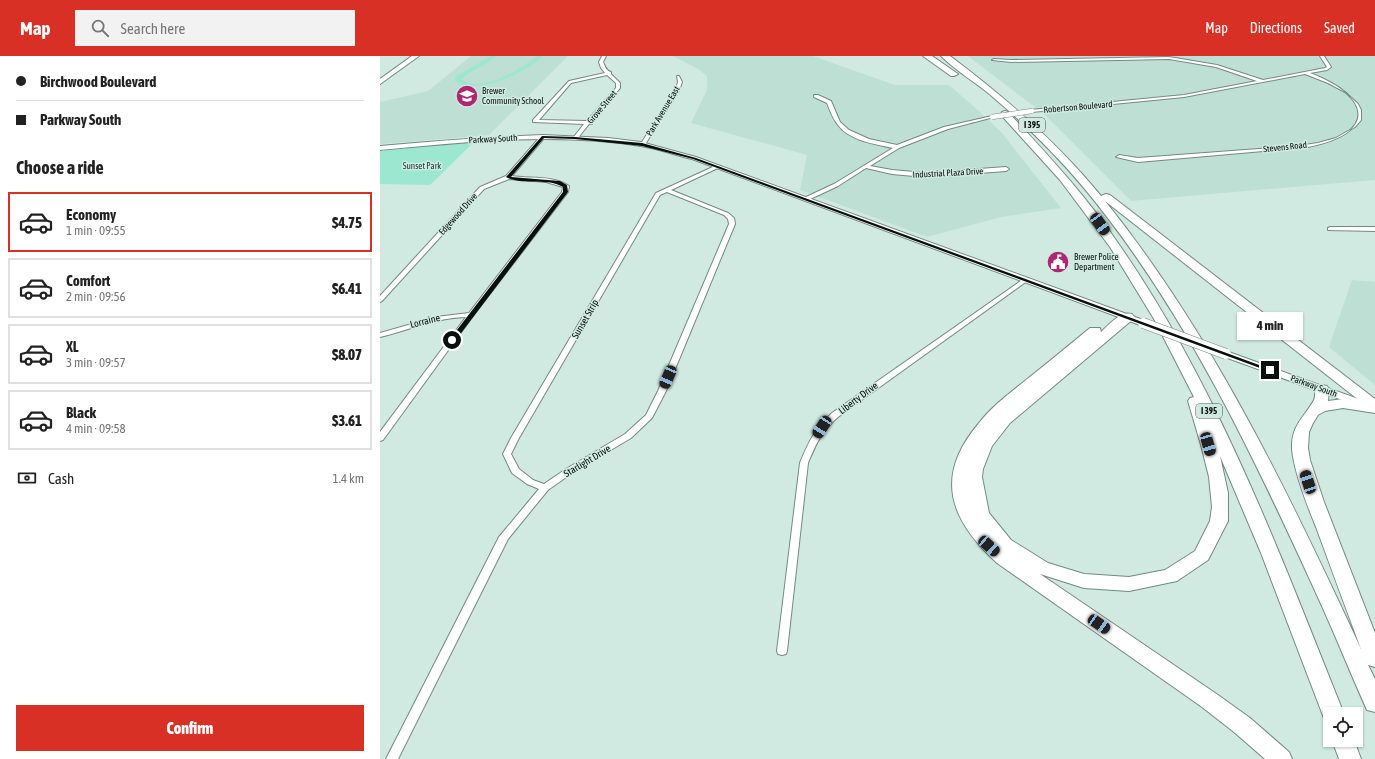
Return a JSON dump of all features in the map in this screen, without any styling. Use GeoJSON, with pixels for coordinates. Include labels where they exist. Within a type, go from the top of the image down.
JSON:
{"type":"FeatureCollection","features":[{"type":"Feature","properties":{"kind":"highway"},"geometry":{"type":"LineString","coordinates":[[927,56],[979,91]]}},
{"type":"Feature","properties":{"kind":"highway","name":"I 395"},"geometry":{"type":"LineString","coordinates":[[935,56],[979,91],[1030,139],[1078,195],[1130,268],[1180,352],[1206,405],[1239,479],[1330,707]]}},
{"type":"Feature","properties":{"kind":"highway","name":"I 395"},"geometry":{"type":"LineString","coordinates":[[947,56],[1013,108],[1059,153],[1094,192],[1131,240],[1167,293],[1206,357],[1234,408],[1288,516],[1375,703]]}},
{"type":"Feature","properties":{"kind":"highway"},"geometry":{"type":"LineString","coordinates":[[1059,153],[1127,215],[1323,366],[1375,408]]}},
{"type":"Feature","properties":{"kind":"highway"},"geometry":{"type":"LineString","coordinates":[[1121,315],[1005,420],[992,434],[980,454],[974,480],[975,497],[979,510],[992,532],[1020,556],[1042,568],[1069,577],[1097,583],[1126,584],[1151,581],[1173,574],[1192,564],[1207,550],[1215,536],[1220,520],[1220,494],[1212,455],[1180,352]]}},
{"type":"Feature","properties":{"kind":"highway"},"geometry":{"type":"LineString","coordinates":[[1121,315],[1003,408],[980,432],[968,451],[962,469],[960,490],[964,509],[978,534],[1003,558],[1210,701],[1281,759]]}},
{"type":"Feature","properties":{"kind":"highway"},"geometry":{"type":"LineString","coordinates":[[1323,366],[1328,372],[1329,379],[1318,388],[1322,399],[1305,422],[1300,437],[1303,467],[1314,502],[1375,659]]}},
{"type":"Feature","properties":{"kind":"highway"},"geometry":{"type":"LineString","coordinates":[[1313,412],[1330,404],[1351,404],[1375,408]]}},
{"type":"Feature","properties":{"kind":"highway"},"geometry":{"type":"LineString","coordinates":[[1346,747],[1350,759]]}},
{"type":"Feature","properties":{"kind":"main road"},"geometry":{"type":"LineString","coordinates":[[381,80],[416,56]]}},
{"type":"Feature","properties":{"kind":"main road","name":"Parkway South"},"geometry":{"type":"LineString","coordinates":[[380,148],[461,140],[543,137],[575,138],[642,145],[682,155],[1375,408]]}},
{"type":"Feature","properties":{"kind":"main road"},"geometry":{"type":"LineString","coordinates":[[380,154],[454,147],[458,145],[461,140]]}},
{"type":"Feature","properties":{"kind":"street"},"geometry":{"type":"LineString","coordinates":[[604,56],[611,56]]}},
{"type":"Feature","properties":{"kind":"street","name":"Grove Street"},"geometry":{"type":"LineString","coordinates":[[575,138],[590,123],[618,88],[618,83],[610,73],[603,68],[601,62],[604,56]]}},
{"type":"Feature","properties":{"kind":"street"},"geometry":{"type":"LineString","coordinates":[[1025,56],[1028,60]]}},
{"type":"Feature","properties":{"kind":"street","name":"Robertson Boulevard"},"geometry":{"type":"LineString","coordinates":[[806,199],[836,185],[897,147],[946,128],[992,117],[1032,111],[1162,99],[1320,71],[1329,66],[1322,56]]}},
{"type":"Feature","properties":{"kind":"street"},"geometry":{"type":"LineString","coordinates":[[994,60],[1169,58],[1217,66],[1263,81]]}},
{"type":"Feature","properties":{"kind":"street"},"geometry":{"type":"LineString","coordinates":[[590,123],[535,121],[570,82],[610,73]]}},
{"type":"Feature","properties":{"kind":"street","name":"Stevens Road"},"geometry":{"type":"LineString","coordinates":[[1119,158],[1138,160],[1307,146],[1337,139],[1353,132],[1363,121],[1364,114],[1362,108],[1353,96],[1330,83],[1306,73]]}},
{"type":"Feature","properties":{"kind":"street","name":"Park Avenue East"},"geometry":{"type":"LineString","coordinates":[[642,145],[677,91],[680,82],[678,77]]}},
{"type":"Feature","properties":{"kind":"street"},"geometry":{"type":"LineString","coordinates":[[816,96],[829,102],[839,123],[848,131],[866,140],[897,147]]}},
{"type":"Feature","properties":{"kind":"street","name":"Edgewood Drive"},"geometry":{"type":"LineString","coordinates":[[380,300],[482,188],[508,177],[543,137]]}},
{"type":"Feature","properties":{"kind":"street","name":"Industrial Plaza Drive"},"geometry":{"type":"LineString","coordinates":[[867,166],[914,175],[939,175],[1006,169]]}},
{"type":"Feature","properties":{"kind":"street","name":"Sunset Strip"},"geometry":{"type":"LineString","coordinates":[[545,488],[530,482],[515,471],[507,454],[515,438],[658,194],[717,167]]}},
{"type":"Feature","properties":{"kind":"street"},"geometry":{"type":"LineString","coordinates":[[380,438],[565,192],[566,186],[559,182],[521,180],[508,177]]}},
{"type":"Feature","properties":{"kind":"street","name":"Starlight Drive"},"geometry":{"type":"LineString","coordinates":[[392,759],[504,537],[545,488],[569,471],[628,436],[649,416],[662,391],[732,224],[731,218],[726,214],[667,190]]}},
{"type":"Feature","properties":{"kind":"street"},"geometry":{"type":"LineString","coordinates":[[1330,229],[1375,229]]}},
{"type":"Feature","properties":{"kind":"street","name":"Liberty Drive"},"geometry":{"type":"LineString","coordinates":[[782,651],[804,463],[812,443],[822,427],[870,389],[1025,280]]}},
{"type":"Feature","properties":{"kind":"street","name":"Lorraine"},"geometry":{"type":"LineString","coordinates":[[380,335],[435,318],[453,315],[471,315]]}},
{"type":"Feature","properties":{"kind":"shaded area","name":"Brewer Community School"},"geometry":{"type":"Polygon","coordinates":[[[471,56],[568,56],[489,135],[380,144],[380,102],[428,91],[471,56]]]}},
{"type":"Feature","properties":{"kind":"shaded area"},"geometry":{"type":"Polygon","coordinates":[[[673,56],[813,56],[895,85],[949,85],[1002,133],[1061,208],[1001,217],[927,237],[800,190],[807,155],[691,123],[707,90],[707,76],[698,69],[673,56]]]}},
{"type":"Feature","properties":{"kind":"shaded area"},"geometry":{"type":"Polygon","coordinates":[[[968,56],[1375,56],[1375,180],[1131,201],[1044,114],[968,56]]]}},
{"type":"Feature","properties":{"kind":"shaded area"},"geometry":{"type":"Polygon","coordinates":[[[1352,280],[1375,282],[1375,385],[1329,347],[1352,280]]]}},
{"type":"Feature","properties":{"kind":"green space"},"geometry":{"type":"Polygon","coordinates":[[[491,56],[498,56],[465,76],[462,80],[470,84],[490,82],[512,73],[537,56],[543,56],[525,69],[500,81],[487,85],[463,85],[454,80],[455,77],[491,56]]]}},
{"type":"Feature","properties":{"kind":"green space","name":"Sunset Park"},"geometry":{"type":"Polygon","coordinates":[[[474,142],[430,185],[380,184],[380,151],[474,142]]]}},
{"type":"Feature","properties":{"kind":"place","name":"Brewer Community School"},"geometry":{"type":"Point","coordinates":[467,96]}},
{"type":"Feature","properties":{"kind":"place","name":"Brewer Police Department"},"geometry":{"type":"Point","coordinates":[1058,262]}},
{"type":"Feature","properties":{"kind":"route"},"geometry":{"type":"LineString","coordinates":[[452,340],[565,192],[566,186],[559,182],[521,180],[508,177],[543,137],[575,138],[642,145],[694,158],[1270,370]]}}]}
